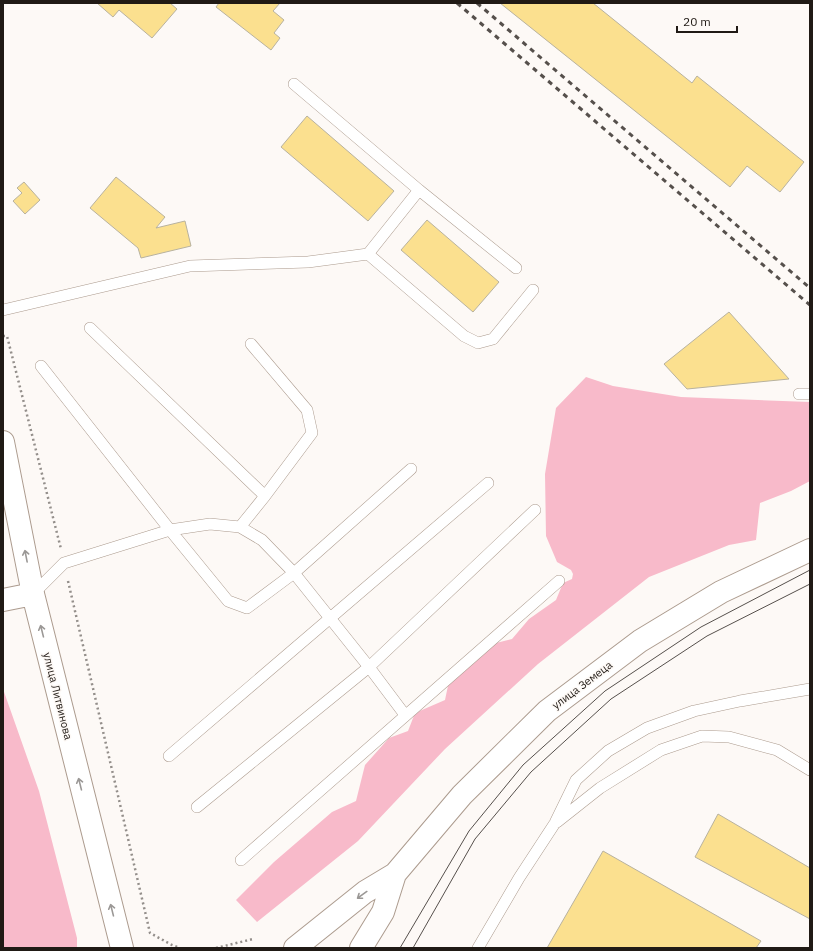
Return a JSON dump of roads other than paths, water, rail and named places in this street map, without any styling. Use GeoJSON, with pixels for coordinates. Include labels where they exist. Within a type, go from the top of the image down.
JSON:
{"type":"FeatureCollection","features":[{"type":"Feature","properties":{"kind":"main road","name":"улица Литвинова"},"geometry":{"type":"LineString","coordinates":[[3,442],[33,594],[122,948]]}},
{"type":"Feature","properties":{"kind":"main road","name":"улица Земеца"},"geometry":{"type":"LineString","coordinates":[[395,874],[462,795],[547,712],[640,641],[721,592],[802,553]]}},
{"type":"Feature","properties":{"kind":"main road"},"geometry":{"type":"LineString","coordinates":[[3,600],[33,594]]}},
{"type":"Feature","properties":{"kind":"main road"},"geometry":{"type":"LineString","coordinates":[[300,947],[365,892],[395,874]]}},
{"type":"Feature","properties":{"kind":"main road"},"geometry":{"type":"LineString","coordinates":[[361,948],[383,912],[395,874]]}},
{"type":"Feature","properties":{"kind":"lane"},"geometry":{"type":"LineString","coordinates":[[294,84],[419,190],[516,268]]}},
{"type":"Feature","properties":{"kind":"lane"},"geometry":{"type":"LineString","coordinates":[[3,310],[190,266],[308,262],[368,254],[419,190]]}},
{"type":"Feature","properties":{"kind":"lane"},"geometry":{"type":"LineString","coordinates":[[368,254],[464,336],[478,344],[493,339],[533,290]]}},
{"type":"Feature","properties":{"kind":"lane"},"geometry":{"type":"LineString","coordinates":[[90,328],[265,496]]}},
{"type":"Feature","properties":{"kind":"lane"},"geometry":{"type":"LineString","coordinates":[[240,527],[312,433],[308,410],[251,344]]}},
{"type":"Feature","properties":{"kind":"lane"},"geometry":{"type":"LineString","coordinates":[[41,366],[228,601],[247,608],[294,573],[411,470]]}},
{"type":"Feature","properties":{"kind":"lane"},"geometry":{"type":"LineString","coordinates":[[169,756],[331,619],[488,483]]}},
{"type":"Feature","properties":{"kind":"lane"},"geometry":{"type":"LineString","coordinates":[[197,807],[369,667],[535,510]]}},
{"type":"Feature","properties":{"kind":"lane"},"geometry":{"type":"LineString","coordinates":[[33,594],[64,563],[170,530],[210,524],[240,527],[262,540],[294,573],[405,715]]}},
{"type":"Feature","properties":{"kind":"lane"},"geometry":{"type":"LineString","coordinates":[[241,860],[559,581]]}},
{"type":"Feature","properties":{"kind":"lane"},"geometry":{"type":"LineString","coordinates":[[478,948],[519,878],[554,823],[576,780],[608,751],[647,728],[694,711],[740,701],[810,689]]}},
{"type":"Feature","properties":{"kind":"lane"},"geometry":{"type":"LineString","coordinates":[[554,823],[600,788],[661,750],[702,736],[729,737],[777,750],[810,770]]}},
{"type":"Feature","properties":{"kind":"tram line"},"geometry":{"type":"LineString","coordinates":[[400,948],[469,831],[523,765],[605,691],[701,627],[810,570]]}},
{"type":"Feature","properties":{"kind":"tram line"},"geometry":{"type":"LineString","coordinates":[[413,948],[475,839],[531,772],[611,699],[707,636],[810,584]]}},
{"type":"Feature","properties":{"kind":"railway"},"geometry":{"type":"LineString","coordinates":[[457,3],[810,305]]}},
{"type":"Feature","properties":{"kind":"railway"},"geometry":{"type":"LineString","coordinates":[[477,3],[810,288]]}}]}
